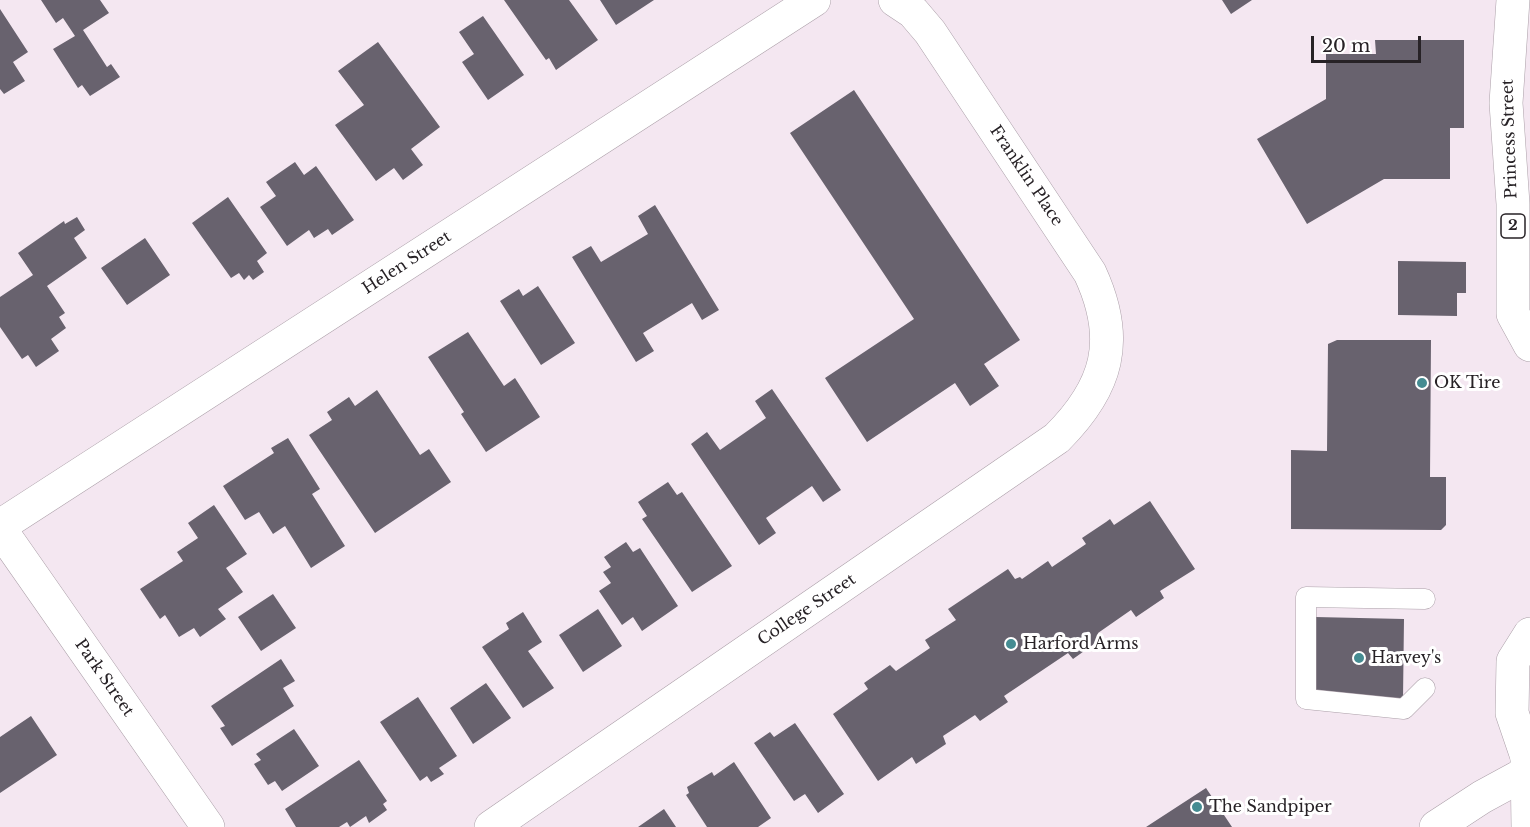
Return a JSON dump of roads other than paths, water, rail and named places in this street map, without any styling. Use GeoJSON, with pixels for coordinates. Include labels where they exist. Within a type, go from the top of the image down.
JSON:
{"type":"FeatureCollection","features":[{"type":"Feature","properties":{"kind":"street","name":"Helen Street"},"geometry":{"type":"LineString","coordinates":[[0,527],[814,0]]}},
{"type":"Feature","properties":{"kind":"street","name":"Franklin Place"},"geometry":{"type":"LineString","coordinates":[[895,0],[913,12],[930,32],[1090,273],[1101,297],[1107,323],[1108,346],[1103,373]]}},
{"type":"Feature","properties":{"kind":"street"},"geometry":{"type":"LineString","coordinates":[[1494,0],[1506,103]]}},
{"type":"Feature","properties":{"kind":"street","name":"Princess Street"},"geometry":{"type":"LineString","coordinates":[[1513,0],[1506,103],[1513,204],[1513,314],[1530,345]]}},
{"type":"Feature","properties":{"kind":"street","name":"College Street"},"geometry":{"type":"LineString","coordinates":[[491,827],[1057,438],[1077,418],[1093,396],[1103,373]]}},
{"type":"Feature","properties":{"kind":"street","name":"Park Street"},"geometry":{"type":"LineString","coordinates":[[0,527],[208,827]]}},
{"type":"Feature","properties":{"kind":"street"},"geometry":{"type":"LineString","coordinates":[[1528,827],[1528,760],[1512,712],[1512,661],[1530,634]]}},
{"type":"Feature","properties":{"kind":"street"},"geometry":{"type":"LineString","coordinates":[[1436,827],[1482,797],[1528,760]]}},
{"type":"Feature","properties":{"kind":"lane"},"geometry":{"type":"LineString","coordinates":[[1425,599],[1305,597],[1306,699],[1404,709],[1425,688]]}},
{"type":"Feature","properties":{"kind":"place","name":"OK Tire"},"geometry":{"type":"Point","coordinates":[1422,383]}},
{"type":"Feature","properties":{"kind":"place","name":"Harford Arms"},"geometry":{"type":"Point","coordinates":[1011,644]}},
{"type":"Feature","properties":{"kind":"place","name":"Harvey's"},"geometry":{"type":"Point","coordinates":[1359,658]}},
{"type":"Feature","properties":{"kind":"place","name":"The Sandpiper"},"geometry":{"type":"Point","coordinates":[1197,807]}}]}
